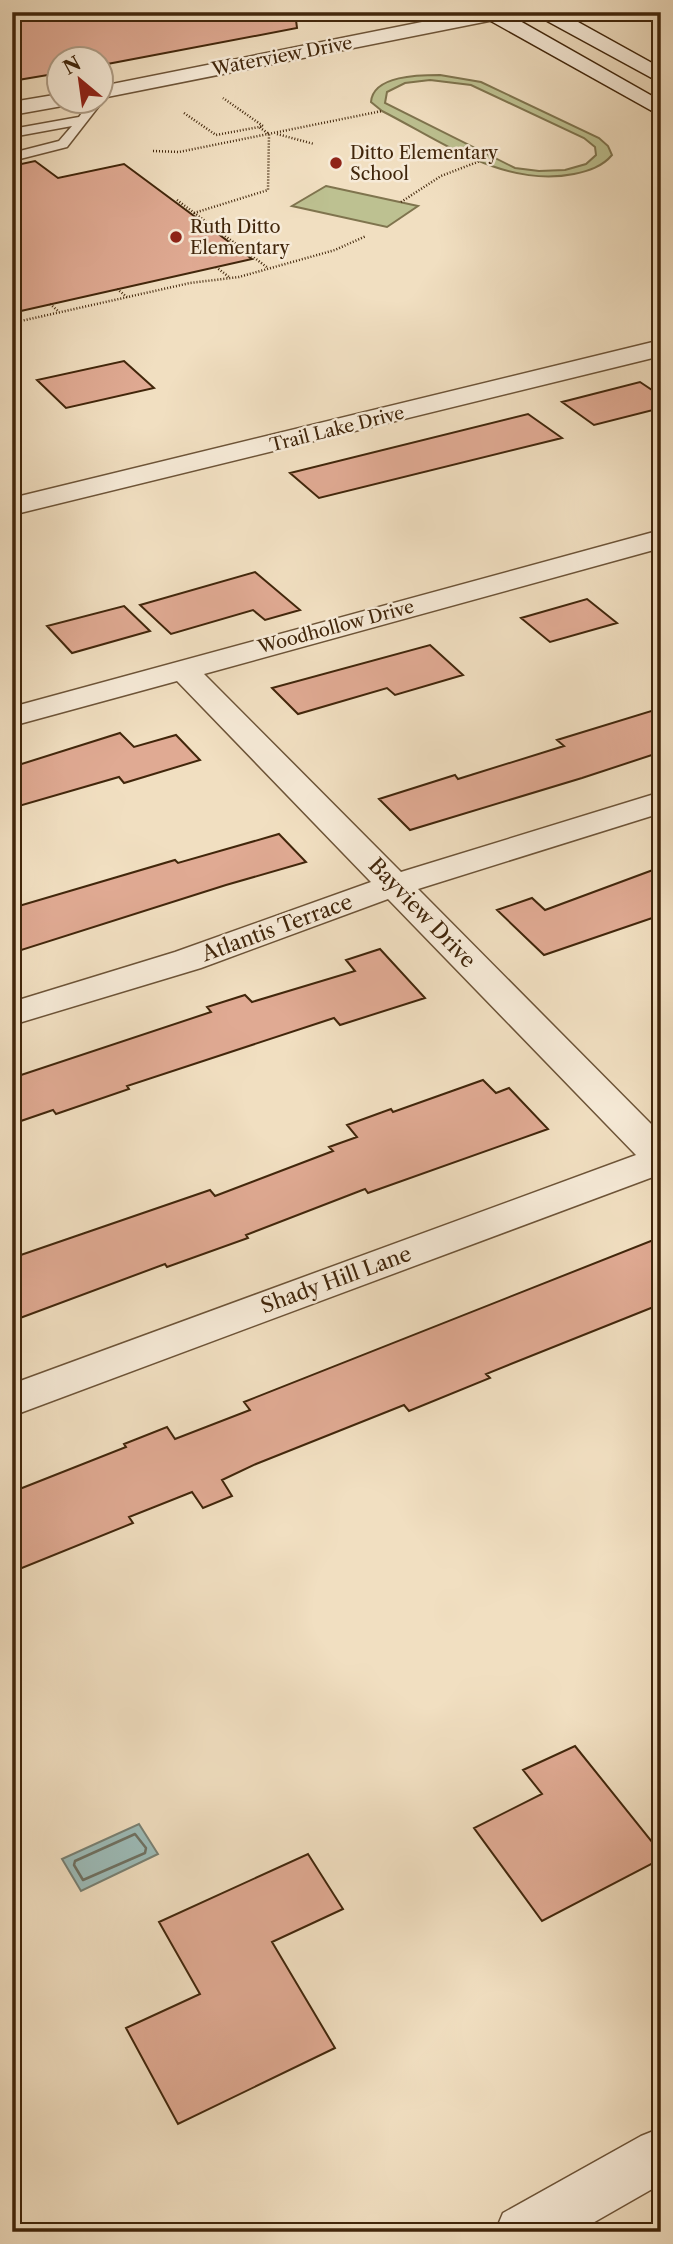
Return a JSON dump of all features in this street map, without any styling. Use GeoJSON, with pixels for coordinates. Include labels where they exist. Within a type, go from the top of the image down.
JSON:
{"type":"FeatureCollection","features":[{"type":"Feature","properties":{"kind":"street"},"geometry":{"type":"LineString","coordinates":[[545,12],[661,77]]}},
{"type":"Feature","properties":{"kind":"street"},"geometry":{"type":"LineString","coordinates":[[495,13],[661,110]]}},
{"type":"Feature","properties":{"kind":"street","name":"Waterview Drive"},"geometry":{"type":"LineString","coordinates":[[116,92],[495,13]]}},
{"type":"Feature","properties":{"kind":"street"},"geometry":{"type":"LineString","coordinates":[[12,109],[46,103]]}},
{"type":"Feature","properties":{"kind":"street","name":"Trail Lake Drive"},"geometry":{"type":"LineString","coordinates":[[12,507],[661,348]]}},
{"type":"Feature","properties":{"kind":"street","name":"Woodhollow Drive"},"geometry":{"type":"LineString","coordinates":[[12,717],[661,539]]}},
{"type":"Feature","properties":{"kind":"street","name":"Bayview Drive"},"geometry":{"type":"LineString","coordinates":[[182,669],[661,1158]]}},
{"type":"Feature","properties":{"kind":"street","name":"Atlantis Terrace"},"geometry":{"type":"LineString","coordinates":[[12,1014],[188,960],[395,885],[661,802]]}},
{"type":"Feature","properties":{"kind":"street","name":"Shady Hill Lane"},"geometry":{"type":"LineString","coordinates":[[12,1401],[661,1158]]}},
{"type":"Feature","properties":{"kind":"street"},"geometry":{"type":"LineString","coordinates":[[523,2232],[661,2154]]}},
{"type":"Feature","properties":{"kind":"lane"},"geometry":{"type":"LineString","coordinates":[[12,157],[63,144],[86,116]]}},
{"type":"Feature","properties":{"kind":"lane"},"geometry":{"type":"LineString","coordinates":[[12,134],[83,120]]}},
{"type":"Feature","properties":{"kind":"path"},"geometry":{"type":"LineString","coordinates":[[184,113],[216,135],[263,126],[223,98]]}},
{"type":"Feature","properties":{"kind":"path"},"geometry":{"type":"LineString","coordinates":[[153,151],[179,152],[382,111]]}},
{"type":"Feature","properties":{"kind":"path"},"geometry":{"type":"LineString","coordinates":[[259,127],[271,134],[314,144]]}},
{"type":"Feature","properties":{"kind":"path"},"geometry":{"type":"LineString","coordinates":[[194,213],[268,190],[271,134]]}},
{"type":"Feature","properties":{"kind":"path"},"geometry":{"type":"LineString","coordinates":[[401,202],[441,176],[480,161]]}},
{"type":"Feature","properties":{"kind":"path"},"geometry":{"type":"LineString","coordinates":[[177,200],[268,268]]}},
{"type":"Feature","properties":{"kind":"path"},"geometry":{"type":"LineString","coordinates":[[14,321],[230,278],[335,250],[366,236]]}},
{"type":"Feature","properties":{"kind":"path"},"geometry":{"type":"LineString","coordinates":[[216,267],[230,278]]}},
{"type":"Feature","properties":{"kind":"path"},"geometry":{"type":"LineString","coordinates":[[117,289],[127,297]]}},
{"type":"Feature","properties":{"kind":"path"},"geometry":{"type":"LineString","coordinates":[[50,304],[59,312]]}},
{"type":"Feature","properties":{"kind":"green space"},"geometry":{"type":"Polygon","coordinates":[[[440,75],[481,82],[599,138],[608,146],[612,155],[590,170],[574,174],[548,177],[523,174],[498,168],[450,148],[382,111],[371,102],[374,93],[388,82],[410,76],[440,75]],[[430,80],[405,83],[387,92],[385,103],[515,168],[565,170],[586,164],[596,155],[595,147],[584,138],[471,85],[430,80]]]}},
{"type":"Feature","properties":{"kind":"green space"},"geometry":{"type":"Polygon","coordinates":[[[326,186],[418,206],[387,227],[292,206],[326,186]]]}},
{"type":"Feature","properties":{"kind":"water"},"geometry":{"type":"Polygon","coordinates":[[[139,1824],[158,1854],[81,1891],[62,1859],[139,1824]]]}},
{"type":"Feature","properties":{"kind":"building"},"geometry":{"type":"Polygon","coordinates":[[[12,12],[295,12],[297,28],[116,62],[116,46],[46,46],[46,75],[12,81],[12,12]]]}},
{"type":"Feature","properties":{"kind":"building","name":"Ruth Ditto Elementary"},"geometry":{"type":"Polygon","coordinates":[[[35,161],[58,178],[124,164],[252,259],[12,313],[12,166],[35,161]]]}},
{"type":"Feature","properties":{"kind":"building"},"geometry":{"type":"Polygon","coordinates":[[[124,361],[154,388],[66,408],[37,380],[124,361]]]}},
{"type":"Feature","properties":{"kind":"building"},"geometry":{"type":"Polygon","coordinates":[[[640,382],[661,396],[661,408],[594,425],[562,402],[640,382]]]}},
{"type":"Feature","properties":{"kind":"building"},"geometry":{"type":"Polygon","coordinates":[[[528,414],[562,438],[319,498],[290,473],[528,414]]]}},
{"type":"Feature","properties":{"kind":"building"},"geometry":{"type":"Polygon","coordinates":[[[255,572],[300,610],[265,620],[253,610],[171,634],[140,605],[255,572]]]}},
{"type":"Feature","properties":{"kind":"building"},"geometry":{"type":"Polygon","coordinates":[[[587,599],[617,623],[550,642],[521,618],[587,599]]]}},
{"type":"Feature","properties":{"kind":"building"},"geometry":{"type":"Polygon","coordinates":[[[124,606],[150,631],[72,653],[47,626],[124,606]]]}},
{"type":"Feature","properties":{"kind":"building"},"geometry":{"type":"Polygon","coordinates":[[[430,645],[463,675],[395,695],[387,688],[298,714],[272,688],[430,645]]]}},
{"type":"Feature","properties":{"kind":"building"},"geometry":{"type":"Polygon","coordinates":[[[661,708],[661,752],[582,778],[410,830],[379,799],[455,775],[458,779],[564,746],[557,740],[661,708]]]}},
{"type":"Feature","properties":{"kind":"building"},"geometry":{"type":"Polygon","coordinates":[[[120,733],[134,747],[176,735],[200,760],[124,783],[119,777],[12,808],[12,767],[120,733]]]}},
{"type":"Feature","properties":{"kind":"building"},"geometry":{"type":"Polygon","coordinates":[[[279,834],[306,862],[12,953],[12,908],[175,860],[178,863],[279,834]]]}},
{"type":"Feature","properties":{"kind":"building"},"geometry":{"type":"Polygon","coordinates":[[[661,867],[661,915],[544,955],[497,910],[532,898],[545,910],[661,867]]]}},
{"type":"Feature","properties":{"kind":"building"},"geometry":{"type":"Polygon","coordinates":[[[380,949],[425,998],[340,1025],[334,1018],[127,1086],[129,1089],[56,1114],[53,1110],[12,1124],[12,1078],[211,1012],[207,1007],[245,995],[252,1002],[355,971],[346,960],[380,949]]]}},
{"type":"Feature","properties":{"kind":"building"},"geometry":{"type":"Polygon","coordinates":[[[483,1080],[496,1093],[509,1088],[548,1129],[368,1193],[365,1189],[246,1235],[248,1238],[167,1267],[165,1264],[12,1321],[12,1258],[210,1190],[215,1196],[333,1151],[329,1147],[357,1137],[347,1125],[391,1109],[393,1112],[483,1080]]]}},
{"type":"Feature","properties":{"kind":"building"},"geometry":{"type":"Polygon","coordinates":[[[661,1237],[661,1304],[486,1374],[490,1378],[409,1411],[404,1405],[256,1464],[222,1480],[232,1496],[203,1508],[192,1492],[129,1517],[133,1523],[12,1572],[12,1492],[126,1447],[124,1444],[167,1427],[175,1439],[250,1410],[244,1402],[661,1237]]]}},
{"type":"Feature","properties":{"kind":"building"},"geometry":{"type":"Polygon","coordinates":[[[575,1746],[661,1853],[661,1859],[542,1921],[474,1828],[542,1794],[523,1770],[575,1746]]]}},
{"type":"Feature","properties":{"kind":"building"},"geometry":{"type":"Polygon","coordinates":[[[308,1854],[343,1909],[272,1942],[335,2048],[178,2124],[126,2028],[200,1994],[159,1922],[308,1854]]]}},
{"type":"Feature","properties":{"kind":"place","name":"Ditto Elementary School"},"geometry":{"type":"Point","coordinates":[336,163]}},
{"type":"Feature","properties":{"kind":"place","name":"Ruth Ditto Elementary"},"geometry":{"type":"Point","coordinates":[176,237]}}]}
